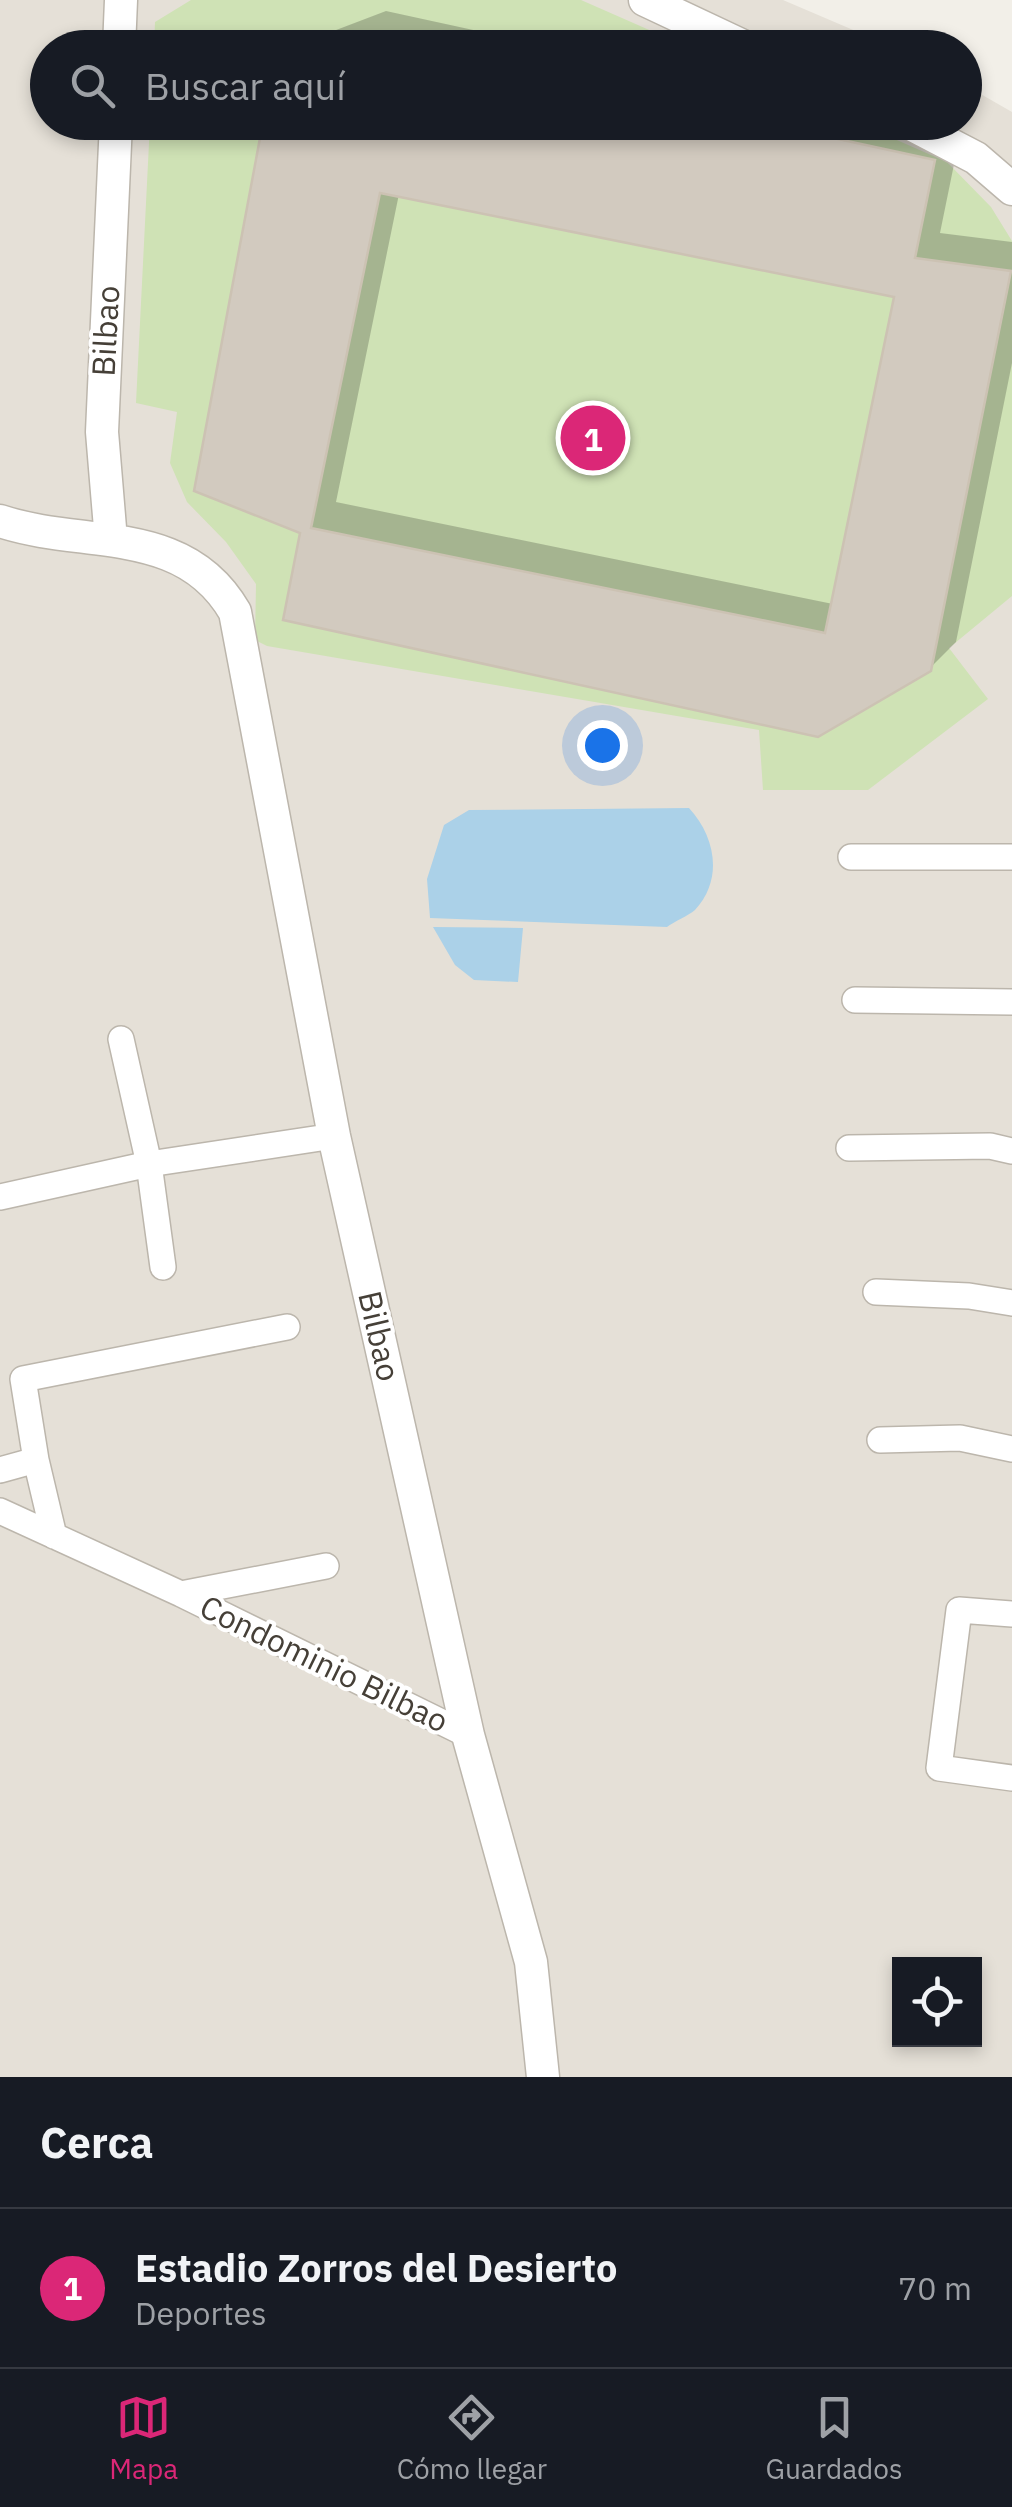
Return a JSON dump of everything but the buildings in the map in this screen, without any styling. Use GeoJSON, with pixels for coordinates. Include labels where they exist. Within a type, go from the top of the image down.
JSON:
{"type":"FeatureCollection","features":[{"type":"Feature","properties":{"kind":"street"},"geometry":{"type":"LineString","coordinates":[[120,30],[121,0]]}},
{"type":"Feature","properties":{"kind":"street"},"geometry":{"type":"LineString","coordinates":[[645,0],[709,30]]}},
{"type":"Feature","properties":{"kind":"street","name":"Bilbao"},"geometry":{"type":"LineString","coordinates":[[115,140],[102,432],[111,540],[165,552],[199,568],[224,593],[235,612],[334,1136],[468,1735],[531,1962],[543,2077]]}},
{"type":"Feature","properties":{"kind":"street"},"geometry":{"type":"LineString","coordinates":[[942,140],[976,158],[1012,189]]}},
{"type":"Feature","properties":{"kind":"street"},"geometry":{"type":"LineString","coordinates":[[0,521],[57,536],[111,540]]}},
{"type":"Feature","properties":{"kind":"street"},"geometry":{"type":"LineString","coordinates":[[852,857],[1012,857]]}},
{"type":"Feature","properties":{"kind":"street"},"geometry":{"type":"LineString","coordinates":[[855,1000],[1012,1002]]}},
{"type":"Feature","properties":{"kind":"street"},"geometry":{"type":"LineString","coordinates":[[121,1039],[149,1164],[163,1267]]}},
{"type":"Feature","properties":{"kind":"street"},"geometry":{"type":"LineString","coordinates":[[0,1197],[149,1164],[334,1136]]}},
{"type":"Feature","properties":{"kind":"street"},"geometry":{"type":"LineString","coordinates":[[849,1148],[990,1146],[1012,1151]]}},
{"type":"Feature","properties":{"kind":"street"},"geometry":{"type":"LineString","coordinates":[[876,1292],[969,1296],[1012,1303]]}},
{"type":"Feature","properties":{"kind":"street"},"geometry":{"type":"LineString","coordinates":[[54,1536],[36,1460],[24,1379],[288,1327]]}},
{"type":"Feature","properties":{"kind":"street"},"geometry":{"type":"LineString","coordinates":[[880,1440],[960,1438],[1012,1449]]}},
{"type":"Feature","properties":{"kind":"street"},"geometry":{"type":"LineString","coordinates":[[0,1470],[36,1460]]}},
{"type":"Feature","properties":{"kind":"street","name":"Condominio Bilbao"},"geometry":{"type":"LineString","coordinates":[[0,1511],[181,1594],[468,1735]]}},
{"type":"Feature","properties":{"kind":"street","name":"Condominio Bilbao"},"geometry":{"type":"LineString","coordinates":[[181,1594],[326,1566]]}},
{"type":"Feature","properties":{"kind":"street"},"geometry":{"type":"LineString","coordinates":[[1012,1614],[959,1610],[939,1768],[1012,1778]]}},
{"type":"Feature","properties":{"kind":"shaded area"},"geometry":{"type":"Polygon","coordinates":[[[0,0],[783,0],[853,30],[30,30],[30,140],[982,140],[982,95],[1012,112],[1012,2077],[0,2077],[0,0]]]}},
{"type":"Feature","properties":{"kind":"green space"},"geometry":{"type":"Polygon","coordinates":[[[191,0],[581,0],[649,30],[155,30],[155,22],[191,0]]]}},
{"type":"Feature","properties":{"kind":"green space"},"geometry":{"type":"Polygon","coordinates":[[[149,140],[897,140],[947,162],[991,207],[1012,241],[1012,596],[949,648],[988,699],[868,790],[763,790],[759,730],[267,646],[255,640],[256,584],[226,542],[187,502],[170,463],[177,412],[136,403],[149,140]]]}},
{"type":"Feature","properties":{"kind":"water"},"geometry":{"type":"Polygon","coordinates":[[[689,808],[710,844],[713,871],[704,898],[695,910],[667,927],[430,918],[427,879],[444,825],[469,810],[689,808]]]}},
{"type":"Feature","properties":{"kind":"water"},"geometry":{"type":"Polygon","coordinates":[[[433,927],[523,928],[518,982],[474,980],[455,965],[433,927]]]}},
{"type":"Feature","properties":{"kind":"place","name":"Estadio Zorros del Desierto"},"geometry":{"type":"Point","coordinates":[593,438]}}]}
